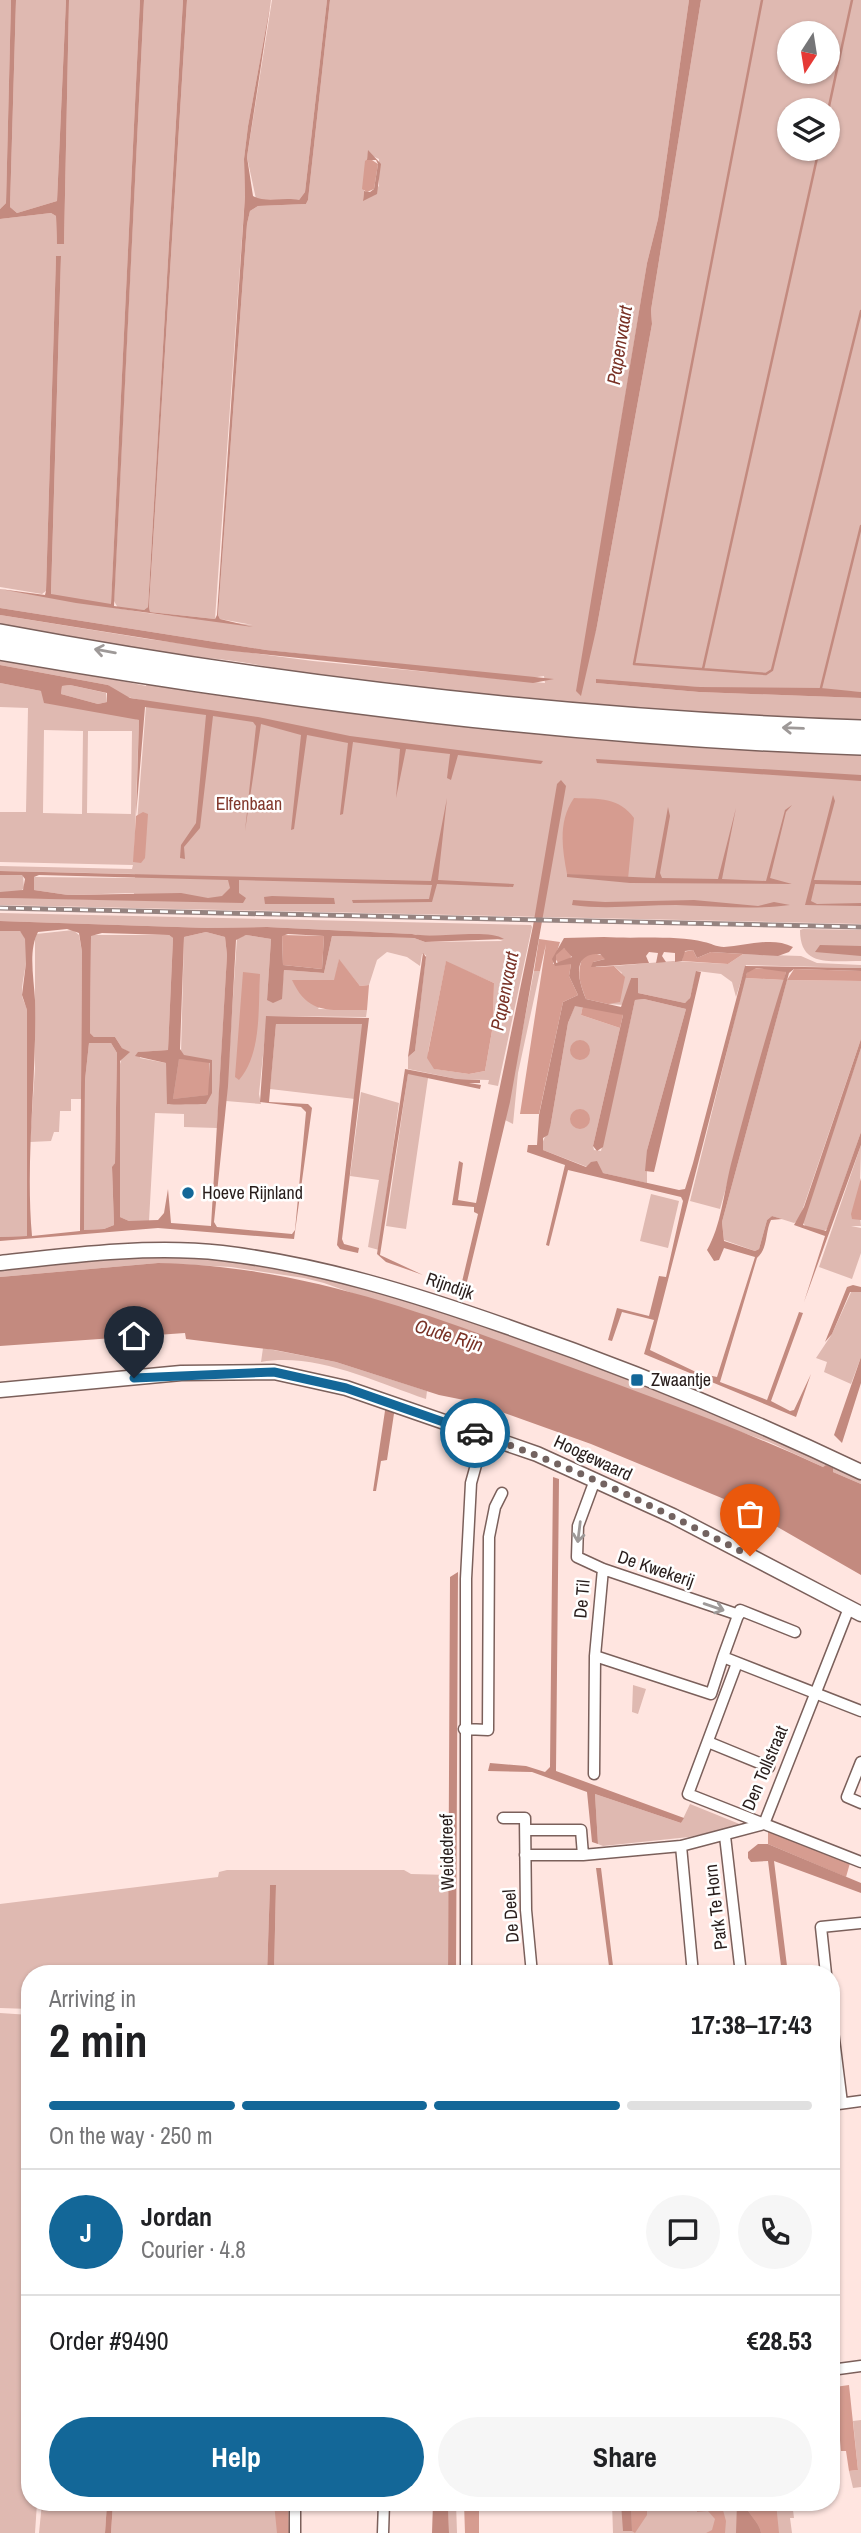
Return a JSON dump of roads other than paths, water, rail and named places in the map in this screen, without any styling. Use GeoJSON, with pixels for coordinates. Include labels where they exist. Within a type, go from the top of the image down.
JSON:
{"type":"FeatureCollection","features":[{"type":"Feature","properties":{"kind":"highway"},"geometry":{"type":"LineString","coordinates":[[0,634],[202,668],[458,703],[597,717],[861,730]]}},
{"type":"Feature","properties":{"kind":"highway"},"geometry":{"type":"LineString","coordinates":[[0,650],[313,698],[554,728],[861,745]]}},
{"type":"Feature","properties":{"kind":"main road","name":"Rijndijk"},"geometry":{"type":"LineString","coordinates":[[0,1263],[145,1251],[219,1253],[323,1269],[411,1293],[673,1387],[861,1472]]}},
{"type":"Feature","properties":{"kind":"main road","name":"Hoogewaard"},"geometry":{"type":"LineString","coordinates":[[0,1390],[181,1373],[274,1372],[346,1388],[537,1454],[674,1516],[855,1611]]}},
{"type":"Feature","properties":{"kind":"street","name":"Weidedreef"},"geometry":{"type":"LineString","coordinates":[[466,1965],[466,1579],[471,1483],[484,1436]]}},
{"type":"Feature","properties":{"kind":"street","name":"De Til"},"geometry":{"type":"LineString","coordinates":[[594,1774],[595,1656],[603,1569],[577,1557],[578,1526],[596,1480]]}},
{"type":"Feature","properties":{"kind":"street"},"geometry":{"type":"LineString","coordinates":[[464,1730],[488,1730],[489,1537],[495,1507],[502,1493]]}},
{"type":"Feature","properties":{"kind":"street","name":"De Kwekerij"},"geometry":{"type":"LineString","coordinates":[[603,1569],[738,1615],[740,1610],[795,1632]]}},
{"type":"Feature","properties":{"kind":"street"},"geometry":{"type":"LineString","coordinates":[[466,1579],[489,1580]]}},
{"type":"Feature","properties":{"kind":"street","name":"Den Tollstraat"},"geometry":{"type":"LineString","coordinates":[[681,1846],[764,1824],[815,1693],[855,1611]]}},
{"type":"Feature","properties":{"kind":"street"},"geometry":{"type":"LineString","coordinates":[[595,1656],[710,1694],[738,1615]]}},
{"type":"Feature","properties":{"kind":"street"},"geometry":{"type":"LineString","coordinates":[[723,1657],[861,1711]]}},
{"type":"Feature","properties":{"kind":"street"},"geometry":{"type":"LineString","coordinates":[[737,1663],[688,1794],[861,1861]]}},
{"type":"Feature","properties":{"kind":"street"},"geometry":{"type":"LineString","coordinates":[[708,1742],[768,1767]]}},
{"type":"Feature","properties":{"kind":"street"},"geometry":{"type":"LineString","coordinates":[[861,1762],[846,1797],[861,1803]]}},
{"type":"Feature","properties":{"kind":"street"},"geometry":{"type":"LineString","coordinates":[[503,1818],[525,1818],[526,1830],[581,1830],[583,1855]]}},
{"type":"Feature","properties":{"kind":"street","name":"De Deel"},"geometry":{"type":"LineString","coordinates":[[526,1830],[526,1910],[532,1965]]}},
{"type":"Feature","properties":{"kind":"street","name":"Park Te Horn"},"geometry":{"type":"LineString","coordinates":[[725,1836],[740,1965]]}},
{"type":"Feature","properties":{"kind":"street"},"geometry":{"type":"LineString","coordinates":[[525,1855],[583,1855],[681,1846],[692,1965]]}},
{"type":"Feature","properties":{"kind":"street"},"geometry":{"type":"LineString","coordinates":[[826,1965],[821,1927],[861,1923]]}},
{"type":"Feature","properties":{"kind":"street"},"geometry":{"type":"LineString","coordinates":[[840,2104],[861,2101]]}},
{"type":"Feature","properties":{"kind":"street"},"geometry":{"type":"LineString","coordinates":[[840,2369],[861,2366]]}},
{"type":"Feature","properties":{"kind":"street"},"geometry":{"type":"LineString","coordinates":[[295,2511],[295,2533]]}},
{"type":"Feature","properties":{"kind":"street"},"geometry":{"type":"LineString","coordinates":[[383,2511],[383,2533]]}},
{"type":"Feature","properties":{"kind":"water"},"geometry":{"type":"Polygon","coordinates":[[[11,0],[16,0],[10,207],[17,213],[57,201],[66,0],[69,0],[64,244],[57,244],[56,216],[51,213],[0,219],[0,209],[6,203],[11,0]]]}},
{"type":"Feature","properties":{"kind":"water"},"geometry":{"type":"Polygon","coordinates":[[[140,0],[144,0],[114,606],[144,610],[148,607],[183,0],[187,0],[149,607],[150,612],[215,619],[245,196],[244,159],[271,0],[247,157],[253,196],[263,199],[299,200],[305,192],[327,0],[330,0],[308,200],[306,204],[258,206],[250,211],[247,224],[218,615],[220,619],[253,627],[76,603],[0,589],[45,595],[46,591],[56,256],[61,256],[51,594],[111,604],[140,0]]]}},
{"type":"Feature","properties":{"kind":"water"},"geometry":{"type":"Polygon","coordinates":[[[689,0],[701,0],[651,310],[652,324],[597,626],[581,696],[576,691],[647,263],[658,219],[689,0]]]}},
{"type":"Feature","properties":{"kind":"water"},"geometry":{"type":"Polygon","coordinates":[[[368,150],[381,164],[377,194],[363,201],[364,191],[370,192],[374,189],[378,164],[376,160],[367,160],[368,150]]]}},
{"type":"Feature","properties":{"kind":"water"},"geometry":{"type":"Polygon","coordinates":[[[0,608],[266,650],[554,679],[533,683],[213,649],[0,615],[0,608]]]}},
{"type":"Feature","properties":{"kind":"water"},"geometry":{"type":"Polygon","coordinates":[[[0,665],[108,685],[130,698],[258,717],[350,736],[543,761],[541,764],[458,755],[451,780],[447,778],[450,754],[406,749],[396,798],[400,749],[353,742],[343,814],[340,815],[348,743],[307,735],[294,829],[291,830],[301,735],[261,724],[245,831],[256,726],[253,722],[213,716],[200,828],[184,847],[185,859],[180,858],[181,845],[196,823],[206,715],[145,707],[136,816],[139,720],[44,703],[41,691],[0,683],[0,665]],[[70,685],[62,686],[61,694],[98,704],[107,702],[107,693],[70,685]]]}},
{"type":"Feature","properties":{"kind":"water"},"geometry":{"type":"Polygon","coordinates":[[[596,679],[700,687],[821,688],[861,692],[861,698],[699,692],[596,683],[596,679]]]}},
{"type":"Feature","properties":{"kind":"water"},"geometry":{"type":"Polygon","coordinates":[[[596,759],[861,775],[861,781],[597,763],[596,759]]]}},
{"type":"Feature","properties":{"kind":"water"},"geometry":{"type":"Polygon","coordinates":[[[561,780],[566,786],[510,1102],[465,1290],[429,1277],[461,1286],[478,1214],[474,1212],[474,1207],[452,1205],[459,1161],[463,1163],[458,1200],[476,1203],[533,926],[557,784],[561,780]]]}},
{"type":"Feature","properties":{"kind":"water"},"geometry":{"type":"Polygon","coordinates":[[[833,795],[835,801],[814,880],[861,881],[861,885],[815,884],[811,901],[817,904],[861,903],[861,906],[805,905],[833,795]]]}},
{"type":"Feature","properties":{"kind":"water"},"geometry":{"type":"Polygon","coordinates":[[[447,798],[438,880],[514,884],[513,887],[437,884],[432,902],[353,903],[352,900],[429,899],[432,885],[239,880],[239,893],[246,898],[243,903],[0,898],[0,892],[23,890],[25,879],[22,875],[0,875],[0,871],[431,881],[447,798]],[[39,875],[34,877],[34,890],[68,895],[181,893],[208,898],[222,896],[230,888],[228,880],[39,875]]]}},
{"type":"Feature","properties":{"kind":"water"},"geometry":{"type":"Polygon","coordinates":[[[792,805],[786,812],[770,878],[792,884],[630,883],[567,877],[567,874],[655,878],[668,807],[670,816],[660,873],[662,878],[718,879],[736,808],[722,879],[766,881],[785,810],[792,805]]]}},
{"type":"Feature","properties":{"kind":"water"},"geometry":{"type":"Polygon","coordinates":[[[264,897],[334,898],[335,904],[265,904],[264,897]]]}},
{"type":"Feature","properties":{"kind":"water"},"geometry":{"type":"Polygon","coordinates":[[[573,900],[694,900],[758,906],[774,902],[790,905],[749,907],[598,907],[572,905],[573,900]]]}},
{"type":"Feature","properties":{"kind":"water"},"geometry":{"type":"Polygon","coordinates":[[[0,921],[207,928],[267,927],[422,935],[486,934],[504,939],[425,942],[414,938],[332,936],[324,973],[284,970],[282,999],[273,1003],[267,1000],[271,939],[246,935],[236,940],[228,1086],[214,1222],[217,1227],[292,1234],[295,1230],[306,1112],[301,1107],[260,1102],[266,1016],[369,1018],[342,1239],[344,1244],[359,1248],[358,1253],[340,1249],[337,1245],[362,1024],[276,1024],[269,1102],[308,1104],[312,1108],[294,1239],[158,1228],[0,1241],[0,1237],[27,1236],[27,1010],[22,995],[26,963],[25,939],[20,931],[0,931],[0,921]],[[67,929],[38,932],[32,956],[35,1030],[30,1177],[32,1236],[80,1231],[82,952],[79,933],[67,929]],[[206,932],[184,937],[180,1049],[184,1055],[212,1060],[212,1093],[206,1104],[167,1104],[166,1063],[135,1056],[138,1052],[168,1050],[173,938],[169,935],[102,933],[91,936],[90,1033],[94,1037],[115,1037],[122,1048],[130,1052],[120,1061],[120,1217],[129,1221],[158,1220],[164,1213],[168,1189],[171,1223],[211,1226],[227,955],[225,937],[206,932]],[[282,936],[283,965],[322,969],[324,936],[282,936]],[[89,1043],[85,1080],[84,1230],[104,1229],[114,1225],[112,1167],[115,1163],[117,1053],[111,1043],[89,1043]],[[179,1059],[173,1099],[208,1095],[210,1063],[179,1059]]]}},
{"type":"Feature","properties":{"kind":"water"},"geometry":{"type":"Polygon","coordinates":[[[564,938],[668,938],[693,940],[721,947],[777,942],[793,947],[789,952],[778,956],[711,952],[697,958],[693,950],[685,951],[682,961],[675,962],[675,953],[664,952],[662,956],[666,962],[656,963],[658,953],[649,952],[646,956],[649,963],[591,967],[593,962],[605,959],[600,954],[584,958],[581,963],[579,976],[586,999],[621,1007],[631,978],[638,978],[638,993],[685,1003],[690,998],[696,971],[701,972],[654,1172],[645,1171],[647,1150],[686,1009],[644,999],[635,1000],[603,1147],[597,1151],[593,1146],[623,1015],[575,1006],[568,1023],[551,1123],[548,1135],[543,1138],[543,1150],[586,1167],[597,1161],[603,1173],[679,1190],[685,1189],[693,1163],[745,966],[861,968],[861,971],[794,969],[789,973],[722,1222],[724,1241],[755,1251],[759,1249],[767,1220],[772,1216],[782,1219],[771,1220],[769,1225],[765,1245],[757,1258],[720,1382],[767,1400],[799,1312],[803,1313],[771,1401],[790,1411],[794,1410],[811,1374],[796,1417],[644,1354],[654,1320],[622,1312],[612,1341],[608,1340],[617,1308],[649,1316],[659,1276],[666,1277],[683,1201],[681,1197],[568,1170],[549,1246],[546,1245],[565,1165],[527,1152],[528,1145],[537,1145],[539,1115],[563,1002],[578,995],[569,976],[571,964],[555,966],[552,959],[564,938]],[[564,948],[556,955],[556,963],[572,957],[564,948]],[[756,968],[747,973],[650,1350],[698,1373],[717,1377],[755,1257],[724,1248],[719,1260],[714,1261],[707,1250],[719,1220],[731,1164],[786,972],[756,968]]]}},
{"type":"Feature","properties":{"kind":"water"},"geometry":{"type":"Polygon","coordinates":[[[820,945],[861,946],[861,956],[815,952],[820,945]]]}},
{"type":"Feature","properties":{"kind":"water"},"geometry":{"type":"Polygon","coordinates":[[[423,953],[426,957],[415,1051],[408,1057],[423,953]]]}},
{"type":"Feature","properties":{"kind":"water"},"geometry":{"type":"Polygon","coordinates":[[[861,1039],[861,1048],[803,1225],[826,1231],[861,1132],[861,1145],[804,1302],[825,1236],[794,1225],[804,1207],[861,1039]]]}},
{"type":"Feature","properties":{"kind":"water"},"geometry":{"type":"Polygon","coordinates":[[[405,1069],[457,1079],[480,1080],[480,1083],[469,1083],[481,1085],[480,1089],[408,1074],[380,1255],[423,1275],[386,1262],[377,1254],[405,1069]]]}},
{"type":"Feature","properties":{"kind":"water","name":"Oude Rijn"},"geometry":{"type":"Polygon","coordinates":[[[158,1263],[264,1273],[364,1296],[512,1345],[694,1413],[823,1467],[826,1465],[833,1468],[833,1472],[861,1484],[861,1575],[741,1506],[591,1444],[474,1402],[439,1395],[336,1362],[275,1350],[186,1339],[185,1333],[0,1346],[0,1277],[158,1263]]]}},
{"type":"Feature","properties":{"kind":"water"},"geometry":{"type":"Polygon","coordinates":[[[847,1287],[861,1287],[861,1292],[850,1292],[832,1334],[825,1342],[847,1287]]]}},
{"type":"Feature","properties":{"kind":"water"},"geometry":{"type":"Polygon","coordinates":[[[861,1357],[861,1383],[842,1443],[834,1435],[861,1357]]]}},
{"type":"Feature","properties":{"kind":"water"},"geometry":{"type":"Polygon","coordinates":[[[386,1404],[395,1407],[387,1460],[381,1461],[376,1491],[373,1491],[386,1404]]]}},
{"type":"Feature","properties":{"kind":"water"},"geometry":{"type":"Polygon","coordinates":[[[553,1477],[559,1479],[556,1771],[684,1818],[681,1823],[595,1794],[598,1844],[592,1842],[587,1792],[532,1772],[488,1771],[490,1763],[526,1766],[545,1772],[550,1767],[553,1477]]]}},
{"type":"Feature","properties":{"kind":"water"},"geometry":{"type":"Polygon","coordinates":[[[458,1572],[456,1965],[448,1965],[450,1577],[458,1572]]]}},
{"type":"Feature","properties":{"kind":"water"},"geometry":{"type":"Polygon","coordinates":[[[758,1844],[768,1844],[861,1883],[861,1893],[774,1861],[787,1965],[781,1965],[768,1861],[751,1862],[748,1852],[758,1844]]]}},
{"type":"Feature","properties":{"kind":"water"},"geometry":{"type":"Polygon","coordinates":[[[596,1868],[601,1868],[613,1965],[609,1965],[596,1868]]]}},
{"type":"Feature","properties":{"kind":"water"},"geometry":{"type":"Polygon","coordinates":[[[270,1885],[276,1885],[274,1965],[267,1965],[270,1885]]]}},
{"type":"Feature","properties":{"kind":"water"},"geometry":{"type":"Polygon","coordinates":[[[106,2511],[112,2511],[111,2533],[105,2533],[106,2511]]]}},
{"type":"Feature","properties":{"kind":"water"},"geometry":{"type":"Polygon","coordinates":[[[433,2511],[448,2511],[449,2533],[432,2533],[433,2511]]]}},
{"type":"Feature","properties":{"kind":"water"},"geometry":{"type":"Polygon","coordinates":[[[622,2511],[631,2511],[632,2531],[623,2531],[622,2511]]]}},
{"type":"Feature","properties":{"kind":"water"},"geometry":{"type":"Polygon","coordinates":[[[737,2511],[748,2511],[761,2533],[736,2533],[737,2511]]]}},
{"type":"Feature","properties":{"kind":"waterway"},"geometry":{"type":"LineString","coordinates":[[762,0],[634,664],[766,674],[772,670],[861,311]]}},
{"type":"Feature","properties":{"kind":"waterway"},"geometry":{"type":"LineString","coordinates":[[831,98],[852,0]]}},
{"type":"Feature","properties":{"kind":"waterway"},"geometry":{"type":"LineString","coordinates":[[703,669],[816,161]]}},
{"type":"Feature","properties":{"kind":"waterway"},"geometry":{"type":"LineString","coordinates":[[821,688],[861,526]]}},
{"type":"Feature","properties":{"kind":"railway"},"geometry":{"type":"LineString","coordinates":[[0,908],[861,927]]}},
{"type":"Feature","properties":{"kind":"place","name":"Hoeve Rijnland"},"geometry":{"type":"Point","coordinates":[188,1193]}},
{"type":"Feature","properties":{"kind":"place","name":"Zwaantje"},"geometry":{"type":"Point","coordinates":[637,1380]}},
{"type":"Feature","properties":{"kind":"water label","name":"Papenvaart"},"geometry":{"type":"Point","coordinates":[619,345]}},
{"type":"Feature","properties":{"kind":"water label","name":"Papenvaart"},"geometry":{"type":"Point","coordinates":[504,991]}},
{"type":"Feature","properties":{"kind":"park label","name":"Elfenbaan"},"geometry":{"type":"Point","coordinates":[249,804]}}]}
